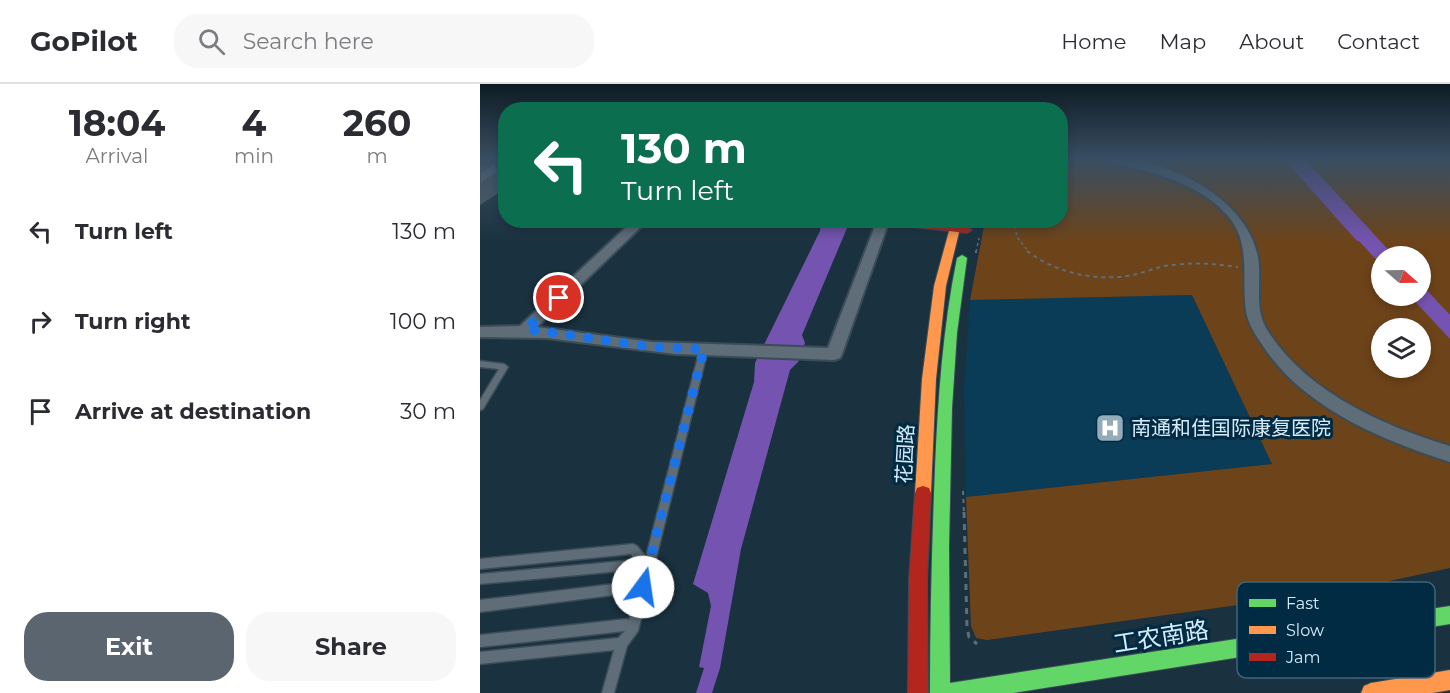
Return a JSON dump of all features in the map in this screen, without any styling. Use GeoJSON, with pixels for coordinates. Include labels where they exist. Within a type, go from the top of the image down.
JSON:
{"type":"FeatureCollection","features":[{"type":"Feature","properties":{"kind":"main road"},"geometry":{"type":"LineString","coordinates":[[929,228],[969,234]]}},
{"type":"Feature","properties":{"kind":"main road","name":"花园路"},"geometry":{"type":"LineString","coordinates":[[918,693],[918,580],[928,379],[940,286],[969,234]]}},
{"type":"Feature","properties":{"kind":"main road","name":"花园路"},"geometry":{"type":"LineString","coordinates":[[940,693],[938,580],[945,378],[957,278],[969,234]]}},
{"type":"Feature","properties":{"kind":"main road","name":"工农南路"},"geometry":{"type":"LineString","coordinates":[[1435,617],[1450,615]]}},
{"type":"Feature","properties":{"kind":"main road","name":"工农南路"},"geometry":{"type":"LineString","coordinates":[[950,693],[1237,648]]}},
{"type":"Feature","properties":{"kind":"main road"},"geometry":{"type":"LineString","coordinates":[[1371,693],[1450,680]]}},
{"type":"Feature","properties":{"kind":"street"},"geometry":{"type":"LineString","coordinates":[[1194,186],[1210,195],[1231,213],[1241,226],[1249,243],[1252,269],[1251,301],[1257,326],[1278,356],[1302,380],[1331,401],[1375,427],[1450,454]]}},
{"type":"Feature","properties":{"kind":"street"},"geometry":{"type":"LineString","coordinates":[[526,329],[633,228]]}},
{"type":"Feature","properties":{"kind":"street"},"geometry":{"type":"LineString","coordinates":[[480,332],[526,329],[652,347],[834,354],[880,228]]}},
{"type":"Feature","properties":{"kind":"lane"},"geometry":{"type":"LineString","coordinates":[[480,658],[622,643],[632,631],[704,349]]}},
{"type":"Feature","properties":{"kind":"lane"},"geometry":{"type":"LineString","coordinates":[[480,364],[504,367],[480,407]]}},
{"type":"Feature","properties":{"kind":"lane"},"geometry":{"type":"LineString","coordinates":[[480,564],[633,549],[644,564]]}},
{"type":"Feature","properties":{"kind":"lane"},"geometry":{"type":"LineString","coordinates":[[608,693],[644,564]]}},
{"type":"Feature","properties":{"kind":"lane"},"geometry":{"type":"LineString","coordinates":[[480,579],[644,564]]}},
{"type":"Feature","properties":{"kind":"lane"},"geometry":{"type":"LineString","coordinates":[[480,606],[638,586]]}},
{"type":"Feature","properties":{"kind":"lane"},"geometry":{"type":"LineString","coordinates":[[480,640],[627,625]]}},
{"type":"Feature","properties":{"kind":"path"},"geometry":{"type":"LineString","coordinates":[[1015,228],[1016,239],[1028,251],[1048,266],[1074,274],[1125,276],[1168,265],[1194,263],[1252,269]]}},
{"type":"Feature","properties":{"kind":"path"},"geometry":{"type":"LineString","coordinates":[[963,482],[967,627],[969,637],[977,644]]}},
{"type":"Feature","properties":{"kind":"shaded area"},"geometry":{"type":"Polygon","coordinates":[[[1068,186],[1450,186],[1450,568],[1385,582],[1237,582],[1237,605],[987,640],[976,638],[971,626],[966,497],[1272,464],[1192,295],[970,300],[984,228],[1068,228],[1068,186]]]}},
{"type":"Feature","properties":{"kind":"shaded area"},"geometry":{"type":"Polygon","coordinates":[[[1308,186],[1330,186],[1385,246],[1371,246],[1371,254],[1308,186]]]}},
{"type":"Feature","properties":{"kind":"shaded area"},"geometry":{"type":"Polygon","coordinates":[[[820,228],[847,228],[802,335],[805,343],[798,362],[790,370],[741,549],[720,668],[712,693],[696,693],[704,668],[699,667],[711,606],[708,593],[693,584],[754,382],[755,363],[820,228]]]}},
{"type":"Feature","properties":{"kind":"shaded area","name":"南通和佳国际康复医院"},"geometry":{"type":"Polygon","coordinates":[[[1192,295],[1272,464],[966,497],[964,391],[970,300],[1192,295]]]}},
{"type":"Feature","properties":{"kind":"shaded area"},"geometry":{"type":"Polygon","coordinates":[[[1431,295],[1450,315],[1450,339],[1431,318],[1419,306],[1431,306],[1431,295]]]}},
{"type":"Feature","properties":{"kind":"traffic: fast"},"geometry":{"type":"LineString","coordinates":[[940,693],[940,547],[945,408],[950,333],[962,258]]}},
{"type":"Feature","properties":{"kind":"traffic: fast"},"geometry":{"type":"LineString","coordinates":[[1435,617],[1450,615]]}},
{"type":"Feature","properties":{"kind":"traffic: fast"},"geometry":{"type":"LineString","coordinates":[[949,693],[1237,648]]}},
{"type":"Feature","properties":{"kind":"traffic: slow"},"geometry":{"type":"LineString","coordinates":[[923,493],[929,379],[940,286],[955,228]]}},
{"type":"Feature","properties":{"kind":"traffic: slow"},"geometry":{"type":"LineString","coordinates":[[1371,693],[1450,680]]}},
{"type":"Feature","properties":{"kind":"traffic: jam"},"geometry":{"type":"LineString","coordinates":[[949,228],[967,230]]}},
{"type":"Feature","properties":{"kind":"traffic: jam"},"geometry":{"type":"LineString","coordinates":[[918,693],[918,580],[923,493]]}},
{"type":"Feature","properties":{"kind":"place","name":"南通和佳国际康复医院"},"geometry":{"type":"Point","coordinates":[1110,428]}},
{"type":"Feature","properties":{"kind":"route"},"geometry":{"type":"LineString","coordinates":[[559,298],[526,329],[652,347],[704,349],[643,587]]}}]}
